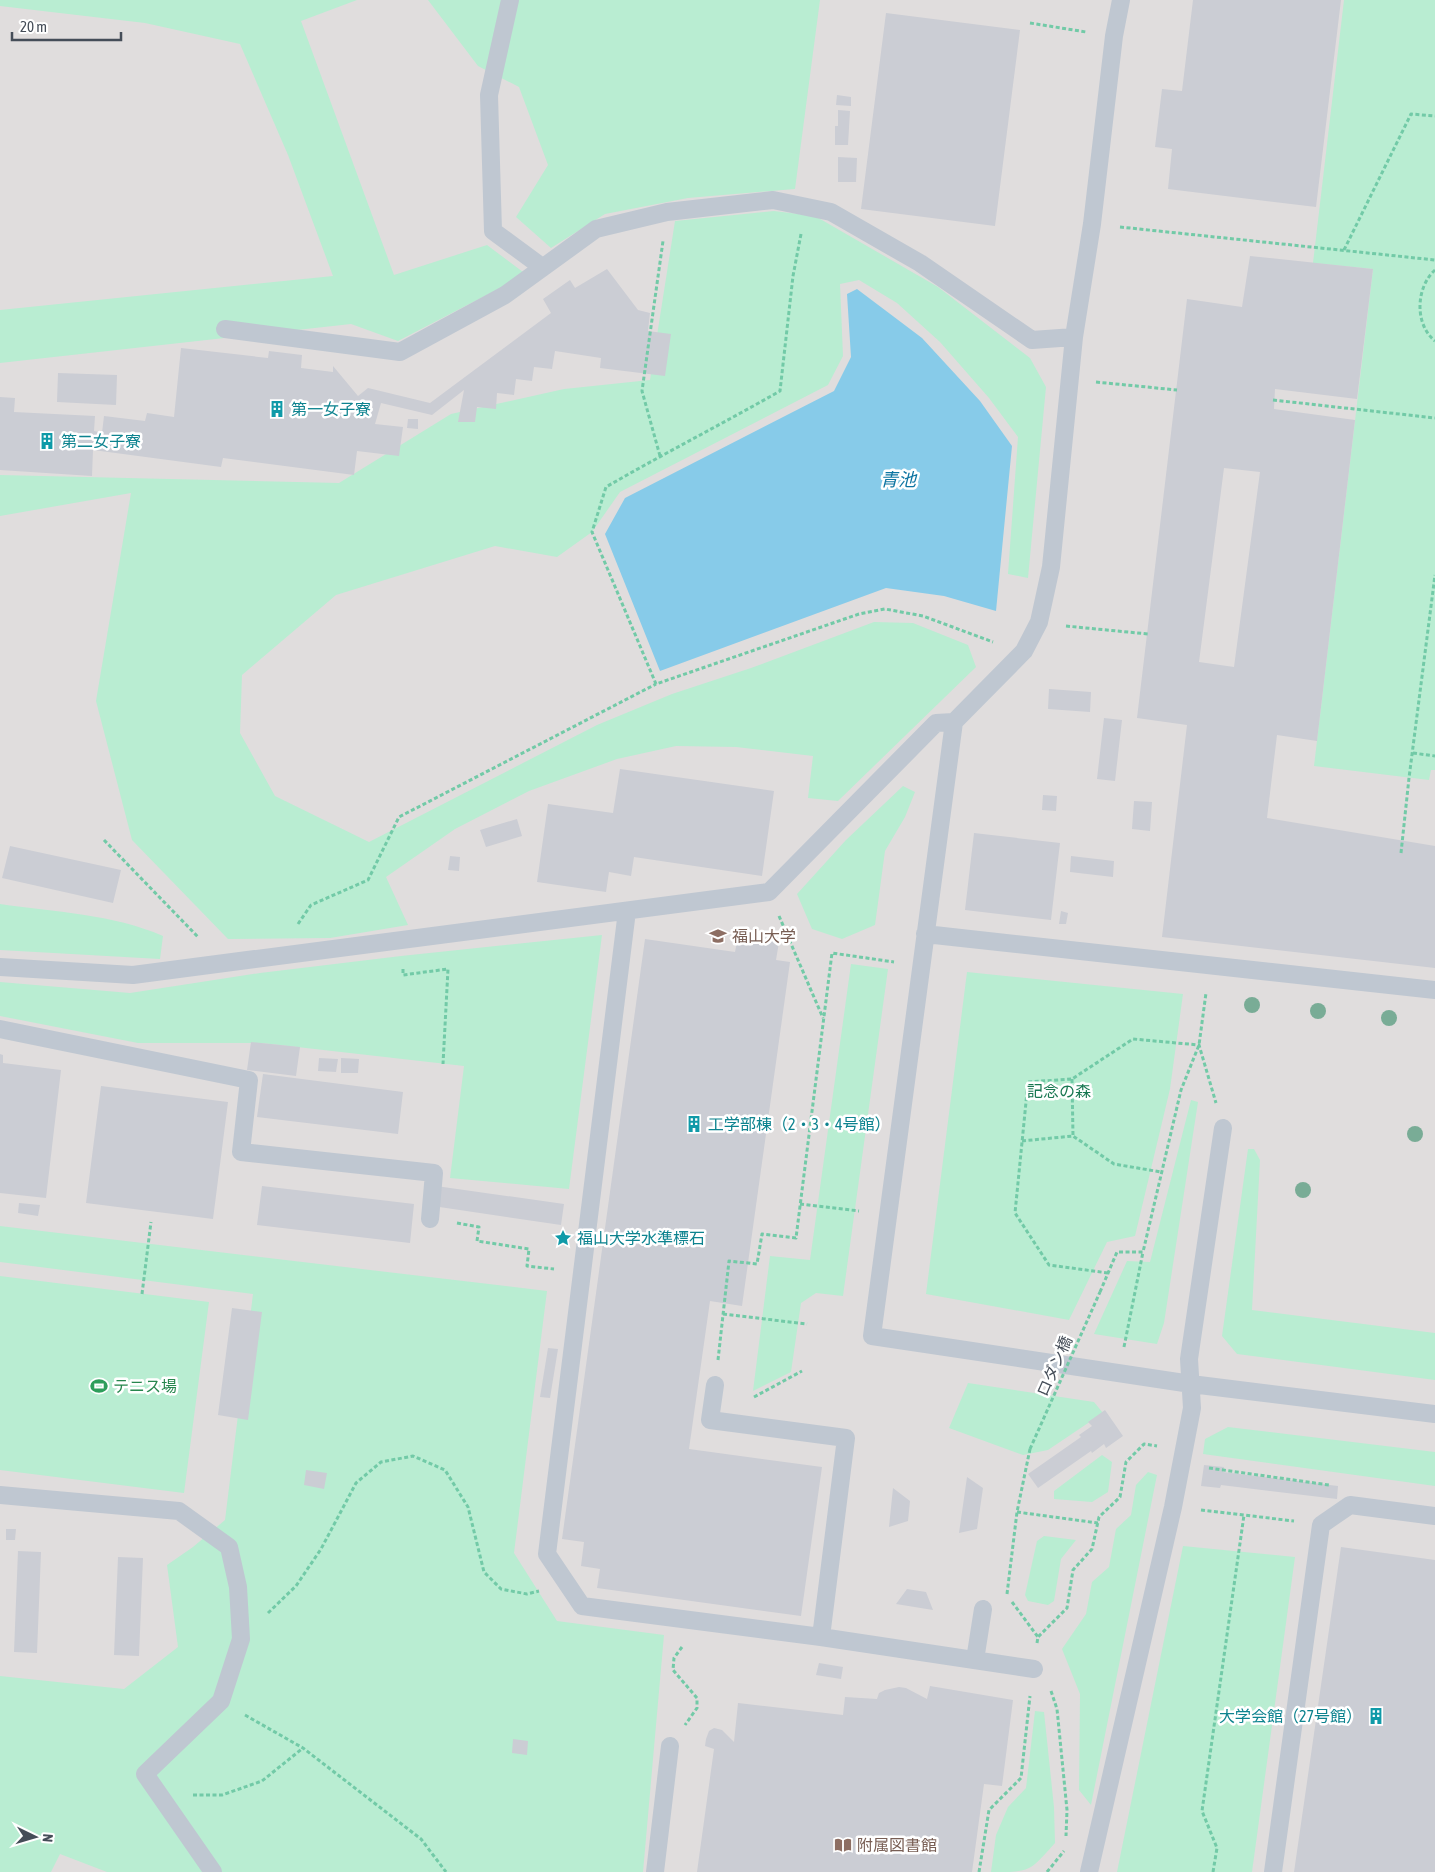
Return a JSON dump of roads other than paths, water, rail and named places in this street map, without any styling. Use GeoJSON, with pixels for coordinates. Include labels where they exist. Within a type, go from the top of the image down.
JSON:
{"type":"FeatureCollection","features":[{"type":"Feature","properties":{"kind":"lane"},"geometry":{"type":"LineString","coordinates":[[510,0],[489,95],[493,231],[542,267]]}},
{"type":"Feature","properties":{"kind":"lane"},"geometry":{"type":"LineString","coordinates":[[1121,0],[1114,36],[1092,224],[1074,337],[1051,568],[1038,622],[1024,651],[954,722],[872,1336],[1191,1384],[1435,1414]]}},
{"type":"Feature","properties":{"kind":"lane"},"geometry":{"type":"LineString","coordinates":[[225,329],[400,352],[505,295],[596,229],[667,212],[773,200],[831,212],[920,263],[1032,340],[1074,337]]}},
{"type":"Feature","properties":{"kind":"lane"},"geometry":{"type":"LineString","coordinates":[[0,967],[133,975],[769,892],[936,723],[954,722]]}},
{"type":"Feature","properties":{"kind":"lane"},"geometry":{"type":"LineString","coordinates":[[627,911],[547,1554],[582,1606],[821,1637],[975,1660],[1033,1673]]}},
{"type":"Feature","properties":{"kind":"lane"},"geometry":{"type":"LineString","coordinates":[[926,934],[1435,990]]}},
{"type":"Feature","properties":{"kind":"lane"},"geometry":{"type":"LineString","coordinates":[[0,1029],[249,1080],[241,1152],[434,1173],[430,1219]]}},
{"type":"Feature","properties":{"kind":"lane"},"geometry":{"type":"LineString","coordinates":[[1089,1872],[1173,1508],[1192,1408],[1189,1359],[1223,1128]]}},
{"type":"Feature","properties":{"kind":"lane"},"geometry":{"type":"LineString","coordinates":[[715,1385],[710,1420],[846,1438],[821,1637]]}},
{"type":"Feature","properties":{"kind":"lane"},"geometry":{"type":"LineString","coordinates":[[0,1495],[179,1511],[228,1547],[238,1587],[241,1639],[221,1701],[146,1774],[213,1872]]}},
{"type":"Feature","properties":{"kind":"lane"},"geometry":{"type":"LineString","coordinates":[[1273,1872],[1321,1525],[1350,1505],[1435,1516]]}},
{"type":"Feature","properties":{"kind":"lane"},"geometry":{"type":"LineString","coordinates":[[975,1660],[983,1609]]}},
{"type":"Feature","properties":{"kind":"lane"},"geometry":{"type":"LineString","coordinates":[[655,1872],[670,1746]]}},
{"type":"Feature","properties":{"kind":"water","name":"青池"},"geometry":{"type":"Polygon","coordinates":[[[857,289],[922,338],[980,401],[1012,446],[996,611],[944,596],[886,588],[660,671],[605,534],[625,498],[834,391],[851,357],[847,294],[857,289]]]}},
{"type":"Feature","properties":{"kind":"place","name":"第一女子寮"},"geometry":{"type":"Point","coordinates":[277,409]}},
{"type":"Feature","properties":{"kind":"place","name":"第二女子寮"},"geometry":{"type":"Point","coordinates":[47,441]}},
{"type":"Feature","properties":{"kind":"place","name":"福山大学"},"geometry":{"type":"Point","coordinates":[718,936]}},
{"type":"Feature","properties":{"kind":"place","name":"工学部棟（2・3・4号館）"},"geometry":{"type":"Point","coordinates":[694,1124]}},
{"type":"Feature","properties":{"kind":"place","name":"福山大学水準標石"},"geometry":{"type":"Point","coordinates":[563,1238]}},
{"type":"Feature","properties":{"kind":"place","name":"テニス場"},"geometry":{"type":"Point","coordinates":[99,1386]}},
{"type":"Feature","properties":{"kind":"place","name":"大学会館（27号館）"},"geometry":{"type":"Point","coordinates":[1376,1716]}},
{"type":"Feature","properties":{"kind":"place","name":"附属図書館"},"geometry":{"type":"Point","coordinates":[843,1845]}},
{"type":"Feature","properties":{"kind":"park label","name":"記念の森"},"geometry":{"type":"Point","coordinates":[1059,1091]}}]}
